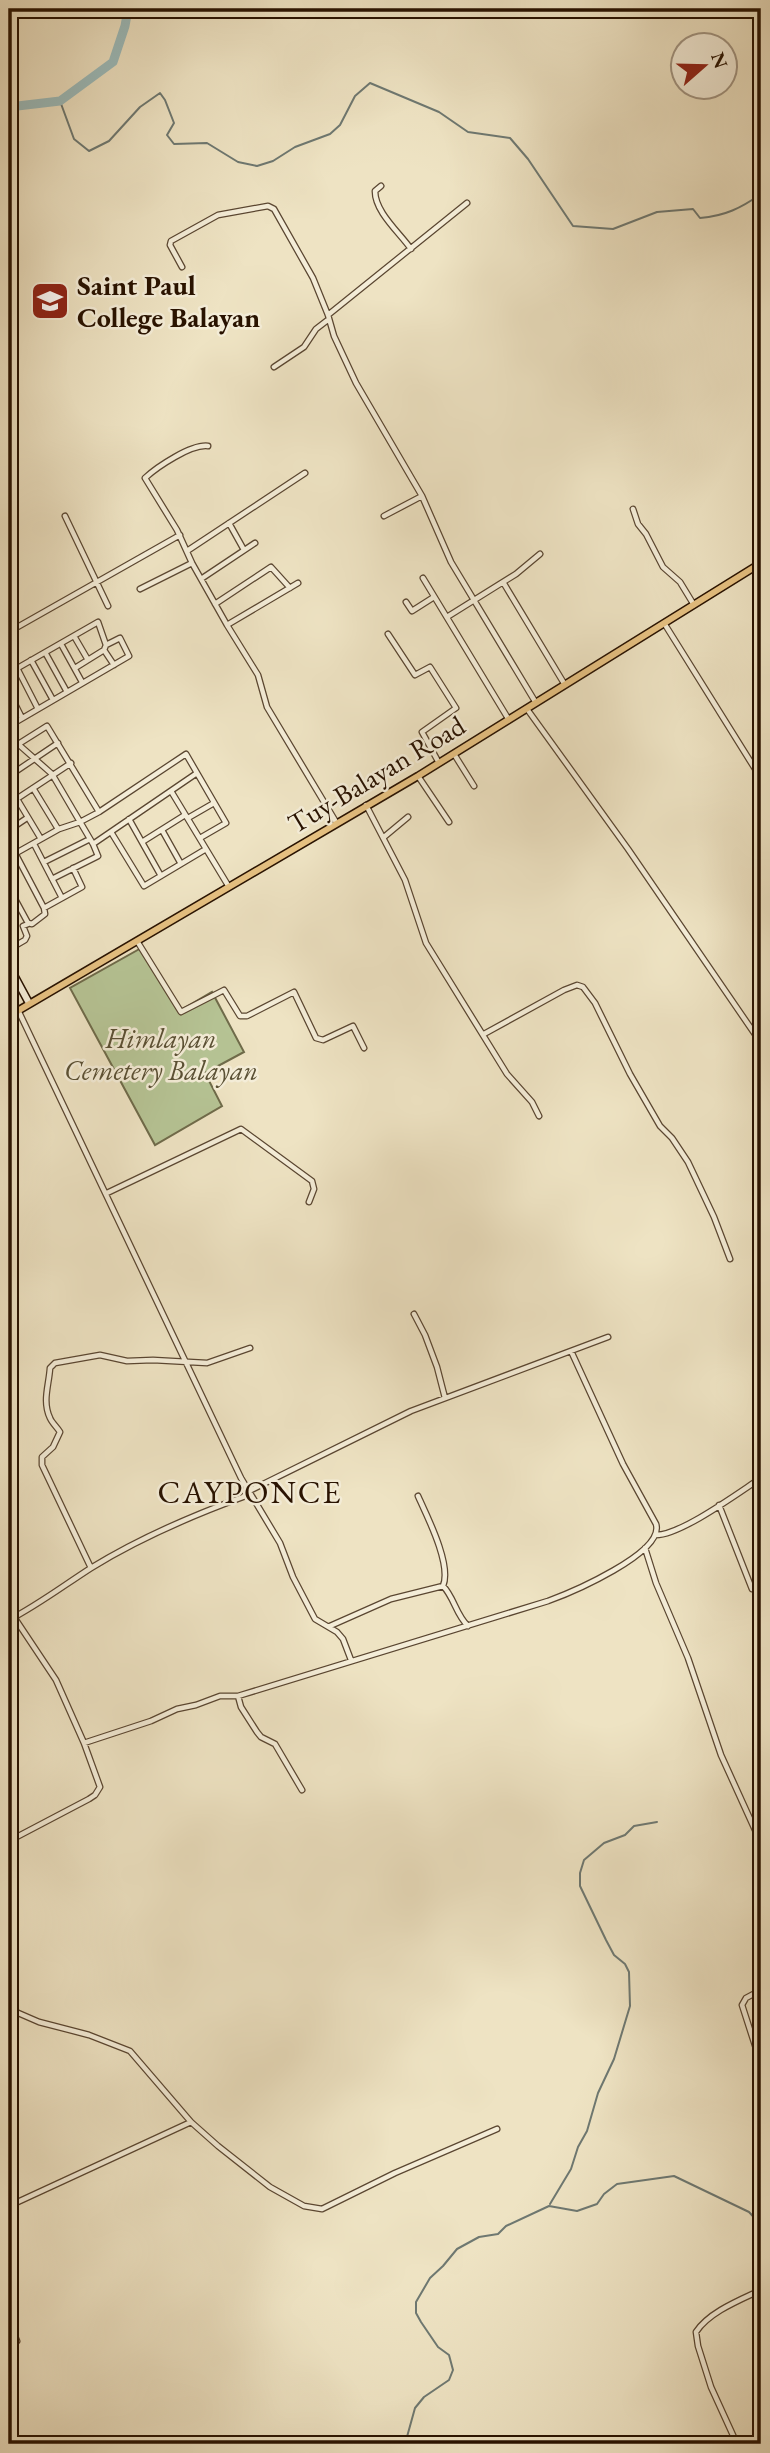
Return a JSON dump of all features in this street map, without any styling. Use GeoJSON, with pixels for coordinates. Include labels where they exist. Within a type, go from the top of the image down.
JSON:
{"type":"FeatureCollection","features":[{"type":"Feature","properties":{"kind":"main road","name":"Tuy-Balayan Road"},"geometry":{"type":"LineString","coordinates":[[9,1016],[418,776],[761,563]]}},
{"type":"Feature","properties":{"kind":"street"},"geometry":{"type":"LineString","coordinates":[[381,186],[374,194],[380,209],[411,249]]}},
{"type":"Feature","properties":{"kind":"street"},"geometry":{"type":"LineString","coordinates":[[274,367],[304,347],[328,317],[467,203]]}},
{"type":"Feature","properties":{"kind":"street"},"geometry":{"type":"LineString","coordinates":[[182,267],[170,245],[171,241],[218,215],[271,206],[313,278],[334,336],[356,383],[422,496],[451,562],[537,703]]}},
{"type":"Feature","properties":{"kind":"street"},"geometry":{"type":"LineString","coordinates":[[208,446],[197,446],[145,477],[180,535],[215,604],[258,675],[267,707],[336,822]]}},
{"type":"Feature","properties":{"kind":"street"},"geometry":{"type":"LineString","coordinates":[[187,551],[305,473]]}},
{"type":"Feature","properties":{"kind":"street"},"geometry":{"type":"LineString","coordinates":[[384,516],[422,496]]}},
{"type":"Feature","properties":{"kind":"street"},"geometry":{"type":"LineString","coordinates":[[633,509],[638,524],[665,572],[680,582],[694,605]]}},
{"type":"Feature","properties":{"kind":"street"},"geometry":{"type":"LineString","coordinates":[[65,516],[108,606]]}},
{"type":"Feature","properties":{"kind":"street"},"geometry":{"type":"LineString","coordinates":[[229,523],[244,550]]}},
{"type":"Feature","properties":{"kind":"street"},"geometry":{"type":"LineString","coordinates":[[9,627],[14,629],[180,535]]}},
{"type":"Feature","properties":{"kind":"street"},"geometry":{"type":"LineString","coordinates":[[201,579],[255,543]]}},
{"type":"Feature","properties":{"kind":"street"},"geometry":{"type":"LineString","coordinates":[[447,617],[475,601],[540,554]]}},
{"type":"Feature","properties":{"kind":"street"},"geometry":{"type":"LineString","coordinates":[[140,589],[192,563]]}},
{"type":"Feature","properties":{"kind":"street"},"geometry":{"type":"LineString","coordinates":[[215,604],[271,567],[290,588]]}},
{"type":"Feature","properties":{"kind":"street"},"geometry":{"type":"LineString","coordinates":[[423,578],[509,720]]}},
{"type":"Feature","properties":{"kind":"street"},"geometry":{"type":"LineString","coordinates":[[503,582],[565,685]]}},
{"type":"Feature","properties":{"kind":"street"},"geometry":{"type":"LineString","coordinates":[[227,625],[298,583]]}},
{"type":"Feature","properties":{"kind":"street"},"geometry":{"type":"LineString","coordinates":[[406,602],[412,611],[434,597]]}},
{"type":"Feature","properties":{"kind":"street"},"geometry":{"type":"LineString","coordinates":[[9,673],[98,622],[105,647],[114,665]]}},
{"type":"Feature","properties":{"kind":"street"},"geometry":{"type":"LineString","coordinates":[[664,623],[757,772],[761,769]]}},
{"type":"Feature","properties":{"kind":"street"},"geometry":{"type":"LineString","coordinates":[[387,635],[415,676],[429,667],[456,708],[422,732],[439,763]]}},
{"type":"Feature","properties":{"kind":"street"},"geometry":{"type":"LineString","coordinates":[[74,636],[88,660]]}},
{"type":"Feature","properties":{"kind":"street"},"geometry":{"type":"LineString","coordinates":[[52,879],[98,856],[52,774],[18,744],[9,727],[129,656],[120,638],[75,668]]}},
{"type":"Feature","properties":{"kind":"street"},"geometry":{"type":"LineString","coordinates":[[61,644],[82,682]]}},
{"type":"Feature","properties":{"kind":"street"},"geometry":{"type":"LineString","coordinates":[[46,654],[67,692]]}},
{"type":"Feature","properties":{"kind":"street"},"geometry":{"type":"LineString","coordinates":[[31,660],[53,700]]}},
{"type":"Feature","properties":{"kind":"street"},"geometry":{"type":"LineString","coordinates":[[17,668],[38,709]]}},
{"type":"Feature","properties":{"kind":"street"},"geometry":{"type":"LineString","coordinates":[[9,692],[22,718]]}},
{"type":"Feature","properties":{"kind":"street"},"geometry":{"type":"LineString","coordinates":[[527,709],[628,849],[761,1043]]}},
{"type":"Feature","properties":{"kind":"street"},"geometry":{"type":"LineString","coordinates":[[9,750],[47,726],[99,812]]}},
{"type":"Feature","properties":{"kind":"street"},"geometry":{"type":"LineString","coordinates":[[9,776],[58,743]]}},
{"type":"Feature","properties":{"kind":"street"},"geometry":{"type":"LineString","coordinates":[[9,857],[59,829],[99,812],[186,754],[226,823],[200,838]]}},
{"type":"Feature","properties":{"kind":"street"},"geometry":{"type":"LineString","coordinates":[[454,754],[474,786]]}},
{"type":"Feature","properties":{"kind":"street"},"geometry":{"type":"LineString","coordinates":[[9,804],[71,763]]}},
{"type":"Feature","properties":{"kind":"street"},"geometry":{"type":"LineString","coordinates":[[43,862],[111,831],[197,773]]}},
{"type":"Feature","properties":{"kind":"street"},"geometry":{"type":"LineString","coordinates":[[418,776],[449,822]]}},
{"type":"Feature","properties":{"kind":"street"},"geometry":{"type":"LineString","coordinates":[[33,788],[59,829]]}},
{"type":"Feature","properties":{"kind":"street"},"geometry":{"type":"LineString","coordinates":[[171,791],[229,887]]}},
{"type":"Feature","properties":{"kind":"street"},"geometry":{"type":"LineString","coordinates":[[17,799],[41,839]]}},
{"type":"Feature","properties":{"kind":"street"},"geometry":{"type":"LineString","coordinates":[[142,842],[214,803]]}},
{"type":"Feature","properties":{"kind":"street"},"geometry":{"type":"LineString","coordinates":[[365,805],[405,880],[426,943],[513,1083],[532,1102],[539,1116]]}},
{"type":"Feature","properties":{"kind":"street"},"geometry":{"type":"LineString","coordinates":[[384,837],[408,817]]}},
{"type":"Feature","properties":{"kind":"street"},"geometry":{"type":"LineString","coordinates":[[9,830],[27,818]]}},
{"type":"Feature","properties":{"kind":"street"},"geometry":{"type":"LineString","coordinates":[[129,819],[161,876]]}},
{"type":"Feature","properties":{"kind":"street"},"geometry":{"type":"LineString","coordinates":[[162,830],[181,864]]}},
{"type":"Feature","properties":{"kind":"street"},"geometry":{"type":"LineString","coordinates":[[111,831],[144,886],[206,849]]}},
{"type":"Feature","properties":{"kind":"street"},"geometry":{"type":"LineString","coordinates":[[34,844],[62,898]]}},
{"type":"Feature","properties":{"kind":"street"},"geometry":{"type":"LineString","coordinates":[[9,937],[13,947],[25,940],[27,936],[23,926],[32,924],[45,914],[15,853]]}},
{"type":"Feature","properties":{"kind":"street"},"geometry":{"type":"LineString","coordinates":[[44,908],[82,887],[73,869]]}},
{"type":"Feature","properties":{"kind":"street"},"geometry":{"type":"LineString","coordinates":[[9,888],[28,923]]}},
{"type":"Feature","properties":{"kind":"street"},"geometry":{"type":"LineString","coordinates":[[137,941],[181,1012],[224,990],[240,1016],[247,1016],[294,992],[317,1038],[323,1040],[354,1026],[364,1048]]}},
{"type":"Feature","properties":{"kind":"street"},"geometry":{"type":"LineString","coordinates":[[9,966],[29,1003]]}},
{"type":"Feature","properties":{"kind":"street"},"geometry":{"type":"LineString","coordinates":[[484,1034],[564,990],[577,985],[583,986],[595,1003],[629,1074],[660,1126],[672,1138],[688,1162],[715,1217],[730,1259]]}},
{"type":"Feature","properties":{"kind":"street"},"geometry":{"type":"LineString","coordinates":[[18,1010],[249,1491],[280,1543],[293,1577],[315,1619],[329,1626],[343,1639],[351,1660]]}},
{"type":"Feature","properties":{"kind":"street"},"geometry":{"type":"LineString","coordinates":[[107,1193],[241,1129],[312,1181],[314,1189],[309,1202]]}},
{"type":"Feature","properties":{"kind":"street"},"geometry":{"type":"LineString","coordinates":[[414,1314],[425,1335],[445,1398]]}},
{"type":"Feature","properties":{"kind":"street"},"geometry":{"type":"LineString","coordinates":[[9,1841],[89,1799],[99,1790],[84,1742],[51,1671],[11,1619],[55,1594],[91,1568],[165,1530],[243,1497],[249,1491],[411,1411],[608,1337]]}},
{"type":"Feature","properties":{"kind":"street"},"geometry":{"type":"LineString","coordinates":[[91,1568],[42,1465],[43,1457],[53,1447],[60,1432],[50,1420],[45,1398],[50,1368],[55,1363],[100,1355],[127,1361],[207,1363],[250,1348]]}},
{"type":"Feature","properties":{"kind":"street"},"geometry":{"type":"LineString","coordinates":[[84,1742],[151,1721],[177,1709],[196,1706],[220,1696],[238,1696],[582,1589],[645,1548],[656,1535],[656,1524],[623,1464],[570,1351]]}},
{"type":"Feature","properties":{"kind":"street"},"geometry":{"type":"LineString","coordinates":[[656,1535],[672,1532],[761,1478]]}},
{"type":"Feature","properties":{"kind":"street"},"geometry":{"type":"LineString","coordinates":[[418,1496],[439,1548],[445,1580],[443,1586]]}},
{"type":"Feature","properties":{"kind":"street"},"geometry":{"type":"LineString","coordinates":[[719,1505],[752,1589]]}},
{"type":"Feature","properties":{"kind":"street"},"geometry":{"type":"LineString","coordinates":[[645,1548],[656,1583],[688,1658],[721,1755],[761,1843]]}},
{"type":"Feature","properties":{"kind":"street"},"geometry":{"type":"LineString","coordinates":[[329,1626],[391,1599],[443,1586]]}},
{"type":"Feature","properties":{"kind":"street"},"geometry":{"type":"LineString","coordinates":[[443,1586],[461,1619],[468,1626]]}},
{"type":"Feature","properties":{"kind":"street"},"geometry":{"type":"LineString","coordinates":[[238,1696],[241,1707],[257,1732],[275,1744],[302,1790]]}},
{"type":"Feature","properties":{"kind":"street"},"geometry":{"type":"LineString","coordinates":[[761,1990],[746,1998],[742,2005],[761,2064]]}},
{"type":"Feature","properties":{"kind":"street"},"geometry":{"type":"LineString","coordinates":[[9,2009],[39,2022],[89,2035],[130,2051],[191,2122],[270,2187],[304,2206],[322,2208],[497,2129]]}},
{"type":"Feature","properties":{"kind":"street"},"geometry":{"type":"LineString","coordinates":[[9,2206],[191,2122]]}},
{"type":"Feature","properties":{"kind":"street"},"geometry":{"type":"LineString","coordinates":[[737,2444],[711,2387],[696,2332],[723,2310],[761,2290]]}},
{"type":"Feature","properties":{"kind":"street"},"geometry":{"type":"LineString","coordinates":[[9,2322],[17,2341]]}},
{"type":"Feature","properties":{"kind":"green space","name":"Himlayan Cemetery Balayan"},"geometry":{"type":"Polygon","coordinates":[[[143,947],[181,1010],[212,992],[244,1052],[205,1073],[222,1106],[155,1145],[70,988],[143,947]]]}},
{"type":"Feature","properties":{"kind":"waterway"},"geometry":{"type":"LineString","coordinates":[[9,107],[60,101],[113,62],[128,9]]}},
{"type":"Feature","properties":{"kind":"waterway"},"geometry":{"type":"LineString","coordinates":[[60,101],[74,139],[89,151],[109,141],[140,107],[160,93],[174,123],[167,135],[174,144],[207,143],[238,162],[257,166],[273,161],[295,147],[330,134],[340,125],[355,96],[370,83],[439,112],[468,132],[510,138],[528,159],[573,226],[613,229],[657,212],[693,209],[700,218],[709,217],[732,210],[761,194]]}},
{"type":"Feature","properties":{"kind":"waterway"},"geometry":{"type":"LineString","coordinates":[[550,2204],[571,2169],[587,2131],[598,2093],[614,2059],[630,2006],[629,1972],[625,1964],[614,1955],[606,1940],[580,1886],[580,1873],[584,1860],[604,1843],[625,1835],[634,1826],[657,1822]]}},
{"type":"Feature","properties":{"kind":"waterway"},"geometry":{"type":"LineString","coordinates":[[405,2444],[415,2408],[424,2397],[449,2380],[453,2370],[449,2355],[438,2347],[416,2313],[416,2302],[430,2278],[457,2249],[479,2237],[498,2234],[506,2226],[549,2206],[577,2211],[597,2204],[604,2194],[617,2184],[674,2176],[749,2212],[761,2225]]}},
{"type":"Feature","properties":{"kind":"place","name":"Saint Paul College Balayan"},"geometry":{"type":"Point","coordinates":[50,301]}},
{"type":"Feature","properties":{"kind":"district","name":"CAYPONCE"},"geometry":{"type":"Point","coordinates":[250,1492]}}]}
